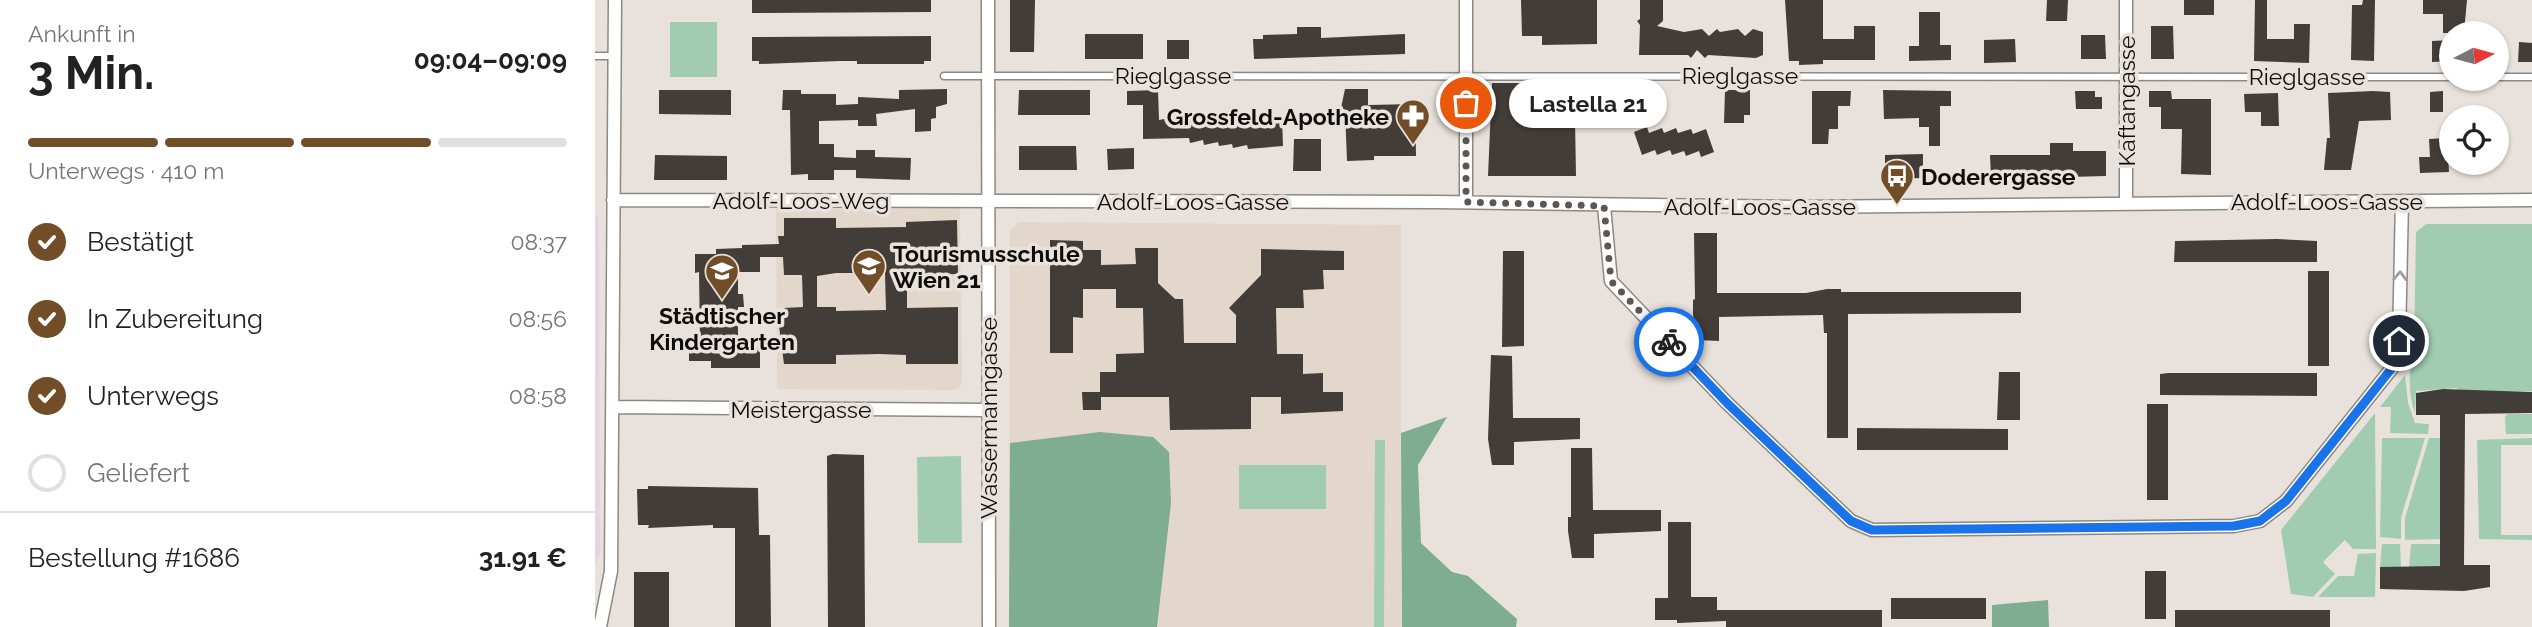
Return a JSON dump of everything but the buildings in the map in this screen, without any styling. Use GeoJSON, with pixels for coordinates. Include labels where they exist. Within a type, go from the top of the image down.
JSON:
{"type":"FeatureCollection","features":[{"type":"Feature","properties":{"kind":"street"},"geometry":{"type":"LineString","coordinates":[[600,627],[611,571],[615,0]]}},
{"type":"Feature","properties":{"kind":"street","name":"Wassermanngasse"},"geometry":{"type":"LineString","coordinates":[[988,0],[989,627]]}},
{"type":"Feature","properties":{"kind":"street"},"geometry":{"type":"LineString","coordinates":[[1466,0],[1466,202]]}},
{"type":"Feature","properties":{"kind":"street","name":"Kaftangasse"},"geometry":{"type":"LineString","coordinates":[[2126,0],[2126,202]]}},
{"type":"Feature","properties":{"kind":"street","name":"Adolf-Loos-Weg"},"geometry":{"type":"LineString","coordinates":[[613,200],[989,200]]}},
{"type":"Feature","properties":{"kind":"street","name":"Adolf-Loos-Gasse"},"geometry":{"type":"LineString","coordinates":[[989,200],[1466,202],[1604,206],[2532,200]]}},
{"type":"Feature","properties":{"kind":"street"},"geometry":{"type":"LineString","coordinates":[[1604,206],[1611,281],[1727,403],[1851,521],[1879,530],[2234,526],[2260,521],[2286,501],[2392,368],[2399,341],[2402,201]]}},
{"type":"Feature","properties":{"kind":"street","name":"Meistergasse"},"geometry":{"type":"LineString","coordinates":[[614,407],[988,410]]}},
{"type":"Feature","properties":{"kind":"lane"},"geometry":{"type":"LineString","coordinates":[[595,56],[614,56]]}},
{"type":"Feature","properties":{"kind":"lane","name":"Rieglgasse"},"geometry":{"type":"LineString","coordinates":[[944,76],[2439,77]]}},
{"type":"Feature","properties":{"kind":"lane"},"geometry":{"type":"LineString","coordinates":[[2509,77],[2532,77]]}},
{"type":"Feature","properties":{"kind":"shaded area","name":"Tourismusschule Wien 21"},"geometry":{"type":"Polygon","coordinates":[[[960,205],[962,384],[955,390],[777,389],[776,206],[960,205]]]}},
{"type":"Feature","properties":{"kind":"shaded area"},"geometry":{"type":"Polygon","coordinates":[[[595,215],[599,215],[600,554],[595,565],[595,215]]]}},
{"type":"Feature","properties":{"kind":"shaded area"},"geometry":{"type":"Polygon","coordinates":[[[1019,222],[1401,225],[1401,627],[1009,627],[1010,230],[1019,222]]]}},
{"type":"Feature","properties":{"kind":"green space"},"geometry":{"type":"Polygon","coordinates":[[[670,22],[717,22],[717,77],[670,77],[670,22]]]}},
{"type":"Feature","properties":{"kind":"green space"},"geometry":{"type":"Polygon","coordinates":[[[2426,224],[2532,224],[2532,391],[2458,392],[2457,388],[2416,391],[2415,413],[2410,382],[2414,351],[2416,232],[2426,224]]]}},
{"type":"Feature","properties":{"kind":"green space"},"geometry":{"type":"Polygon","coordinates":[[[2405,375],[2408,403],[2415,423],[2429,424],[2428,434],[2390,433],[2391,407],[2380,407],[2405,375]]]}},
{"type":"Feature","properties":{"kind":"green space"},"geometry":{"type":"Polygon","coordinates":[[[2375,413],[2376,549],[2353,549],[2345,540],[2323,562],[2335,574],[2313,597],[2291,594],[2281,530],[2375,413]]]}},
{"type":"Feature","properties":{"kind":"green space"},"geometry":{"type":"Polygon","coordinates":[[[2532,414],[2532,434],[2506,434],[2505,416],[2532,414]]]}},
{"type":"Feature","properties":{"kind":"green space"},"geometry":{"type":"Polygon","coordinates":[[[1447,417],[1418,465],[1421,543],[1452,572],[1468,576],[1517,619],[1516,627],[1402,627],[1401,433],[1447,417]]]}},
{"type":"Feature","properties":{"kind":"green space"},"geometry":{"type":"Polygon","coordinates":[[[1100,432],[1153,437],[1169,452],[1171,503],[1157,627],[1009,627],[1010,443],[1100,432]]]}},
{"type":"Feature","properties":{"kind":"green space"},"geometry":{"type":"Polygon","coordinates":[[[2382,438],[2425,438],[2401,518],[2401,539],[2380,537],[2382,438]]]}},
{"type":"Feature","properties":{"kind":"green space"},"geometry":{"type":"Polygon","coordinates":[[[2429,438],[2441,438],[2442,539],[2405,540],[2405,518],[2429,438]]]}},
{"type":"Feature","properties":{"kind":"green space"},"geometry":{"type":"Polygon","coordinates":[[[2532,438],[2532,445],[2501,445],[2501,535],[2532,535],[2532,540],[2479,539],[2477,440],[2532,438]]]}},
{"type":"Feature","properties":{"kind":"green space"},"geometry":{"type":"Polygon","coordinates":[[[1375,440],[1385,440],[1384,627],[1374,627],[1375,440]]]}},
{"type":"Feature","properties":{"kind":"green space"},"geometry":{"type":"Polygon","coordinates":[[[961,456],[962,543],[918,543],[917,457],[961,456]]]}},
{"type":"Feature","properties":{"kind":"green space"},"geometry":{"type":"Polygon","coordinates":[[[1239,465],[1326,465],[1326,509],[1239,509],[1239,465]]]}},
{"type":"Feature","properties":{"kind":"green space"},"geometry":{"type":"Polygon","coordinates":[[[2382,544],[2400,544],[2401,567],[2380,567],[2382,544]]]}},
{"type":"Feature","properties":{"kind":"green space"},"geometry":{"type":"Polygon","coordinates":[[[2411,544],[2442,544],[2442,567],[2409,567],[2411,544]]]}},
{"type":"Feature","properties":{"kind":"green space"},"geometry":{"type":"Polygon","coordinates":[[[2376,553],[2375,597],[2318,597],[2338,576],[2354,576],[2358,554],[2376,553]]]}},
{"type":"Feature","properties":{"kind":"green space"},"geometry":{"type":"Polygon","coordinates":[[[2048,600],[2049,627],[1992,627],[1992,605],[2048,600]]]}},
{"type":"Feature","properties":{"kind":"way so far"},"geometry":{"type":"LineString","coordinates":[[1466,103],[1466,202],[1604,206],[1611,281],[1669,342]]}},
{"type":"Feature","properties":{"kind":"place","name":"Lastella 21"},"geometry":{"type":"Point","coordinates":[1466,103]}},
{"type":"Feature","properties":{"kind":"place","name":"Grossfeld-Apotheke"},"geometry":{"type":"Point","coordinates":[1413,146]}},
{"type":"Feature","properties":{"kind":"place","name":"Doderergasse"},"geometry":{"type":"Point","coordinates":[1897,206]}},
{"type":"Feature","properties":{"kind":"place","name":"Tourismusschule Wien 21"},"geometry":{"type":"Point","coordinates":[869,296]}},
{"type":"Feature","properties":{"kind":"place","name":"Städtischer Kindergarten"},"geometry":{"type":"Point","coordinates":[722,301]}},
{"type":"Feature","properties":{"kind":"route"},"geometry":{"type":"LineString","coordinates":[[1669,342],[1727,403],[1851,521],[1872,530],[2234,526],[2260,521],[2286,501],[2392,368],[2399,341]]}}]}
